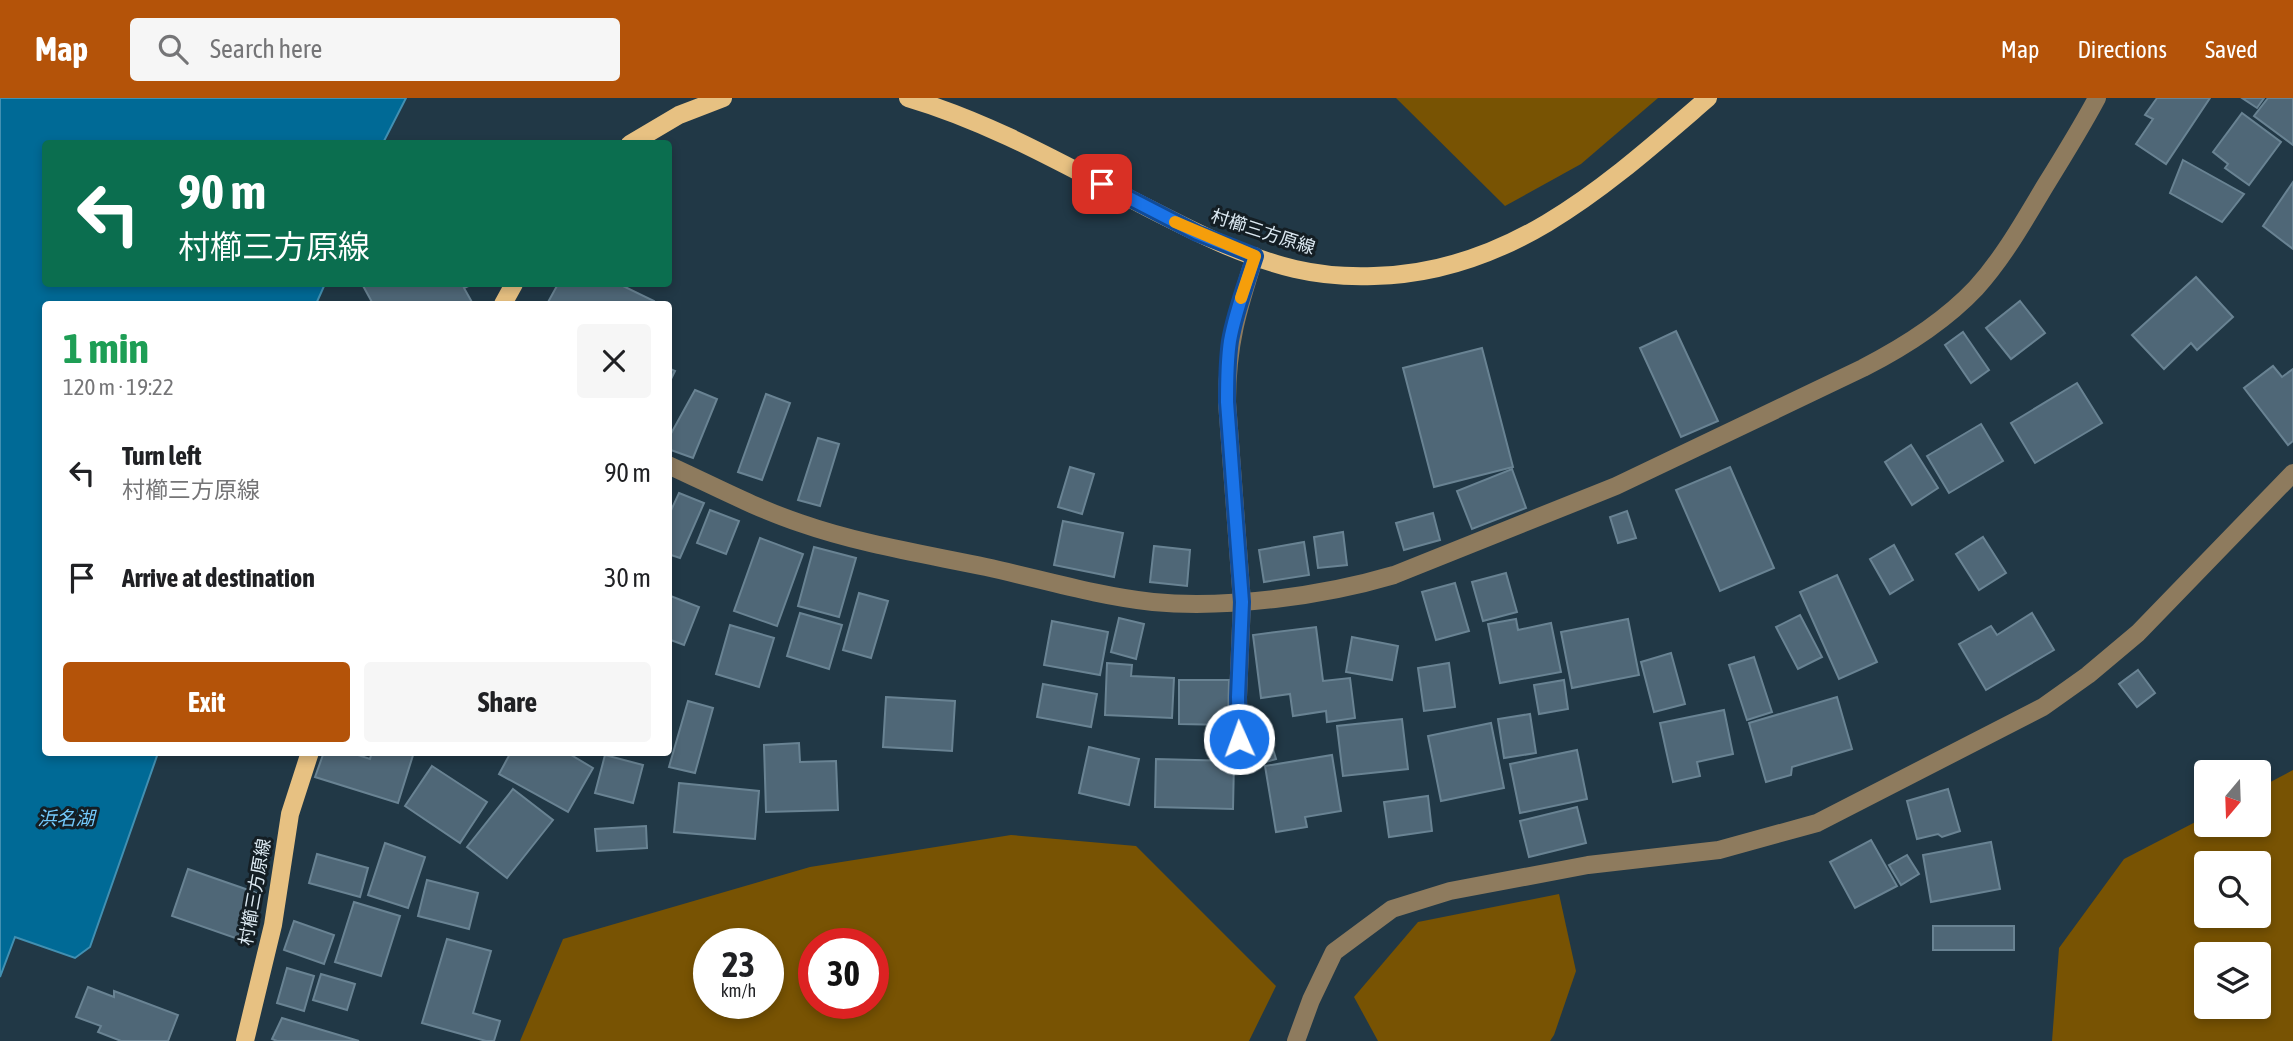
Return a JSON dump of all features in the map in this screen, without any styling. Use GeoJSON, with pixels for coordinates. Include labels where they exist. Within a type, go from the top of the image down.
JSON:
{"type":"FeatureCollection","features":[{"type":"Feature","properties":{"kind":"main road"},"geometry":{"type":"LineString","coordinates":[[637,140],[679,115],[723,98]]}},
{"type":"Feature","properties":{"kind":"main road","name":"村櫛三方原線"},"geometry":{"type":"LineString","coordinates":[[908,98],[984,125],[1197,233],[1295,269],[1348,276],[1400,275],[1452,266],[1502,249],[1592,194],[1708,98]]}},
{"type":"Feature","properties":{"kind":"main road","name":"村櫛三方原線"},"geometry":{"type":"LineString","coordinates":[[245,1041],[273,925],[290,814],[309,756]]}},
{"type":"Feature","properties":{"kind":"street"},"geometry":{"type":"LineString","coordinates":[[672,467],[771,512],[836,534],[1120,597],[1180,604],[1242,602],[1335,590],[1394,575],[1616,486],[1894,352],[1923,333],[1975,288],[1998,261],[2097,98]]}},
{"type":"Feature","properties":{"kind":"street"},"geometry":{"type":"LineString","coordinates":[[1239,739],[1242,602],[1227,370],[1230,339],[1255,256]]}},
{"type":"Feature","properties":{"kind":"street"},"geometry":{"type":"LineString","coordinates":[[1296,1041],[1311,1000],[1334,952],[1392,909],[1450,891],[1588,865],[1719,850],[1817,823],[2043,707],[2088,675],[2138,633],[2293,473]]}},
{"type":"Feature","properties":{"kind":"shaded area"},"geometry":{"type":"Polygon","coordinates":[[[1396,98],[1658,98],[1581,164],[1505,206],[1396,98]]]}},
{"type":"Feature","properties":{"kind":"shaded area"},"geometry":{"type":"Polygon","coordinates":[[[2293,770],[2293,1041],[2052,1041],[2059,948],[2124,859],[2194,823],[2194,837],[2271,837],[2272,781],[2293,770]]]}},
{"type":"Feature","properties":{"kind":"shaded area"},"geometry":{"type":"Polygon","coordinates":[[[1011,835],[1136,846],[1276,986],[1249,1041],[520,1041],[563,939],[810,867],[1011,835]]]}},
{"type":"Feature","properties":{"kind":"shaded area"},"geometry":{"type":"Polygon","coordinates":[[[1559,894],[1576,971],[1550,1041],[1378,1041],[1354,997],[1418,922],[1559,894]]]}},
{"type":"Feature","properties":{"kind":"water","name":"浜名湖"},"geometry":{"type":"Polygon","coordinates":[[[0,98],[406,98],[385,140],[42,140],[42,287],[324,287],[317,301],[42,301],[42,756],[157,756],[90,947],[75,958],[15,937],[0,977],[0,98]]]}},
{"type":"Feature","properties":{"kind":"building"},"geometry":{"type":"Polygon","coordinates":[[[2157,98],[2210,98],[2166,164],[2136,144],[2153,119],[2145,115],[2157,98]]]}},
{"type":"Feature","properties":{"kind":"building"},"geometry":{"type":"Polygon","coordinates":[[[2242,98],[2264,98],[2257,108],[2242,98]]]}},
{"type":"Feature","properties":{"kind":"building"},"geometry":{"type":"Polygon","coordinates":[[[2268,98],[2293,98],[2293,145],[2254,116],[2268,98]]]}},
{"type":"Feature","properties":{"kind":"building"},"geometry":{"type":"Polygon","coordinates":[[[2242,113],[2281,142],[2249,185],[2225,168],[2228,164],[2213,152],[2242,113]]]}},
{"type":"Feature","properties":{"kind":"building"},"geometry":{"type":"Polygon","coordinates":[[[2183,160],[2244,194],[2222,222],[2170,193],[2183,160]]]}},
{"type":"Feature","properties":{"kind":"building"},"geometry":{"type":"Polygon","coordinates":[[[2293,182],[2293,249],[2263,226],[2293,182]]]}},
{"type":"Feature","properties":{"kind":"building"},"geometry":{"type":"Polygon","coordinates":[[[2196,277],[2233,317],[2197,350],[2191,343],[2164,369],[2132,335],[2196,277]]]}},
{"type":"Feature","properties":{"kind":"building"},"geometry":{"type":"Polygon","coordinates":[[[364,287],[466,287],[464,288],[471,301],[371,301],[364,287]]]}},
{"type":"Feature","properties":{"kind":"building"},"geometry":{"type":"Polygon","coordinates":[[[556,287],[625,287],[654,301],[549,301],[556,287]]]}},
{"type":"Feature","properties":{"kind":"building"},"geometry":{"type":"Polygon","coordinates":[[[2020,301],[2045,333],[2011,359],[1986,328],[2020,301]]]}},
{"type":"Feature","properties":{"kind":"building"},"geometry":{"type":"Polygon","coordinates":[[[1676,331],[1718,421],[1681,437],[1640,348],[1676,331]]]}},
{"type":"Feature","properties":{"kind":"building"},"geometry":{"type":"Polygon","coordinates":[[[1963,332],[1989,370],[1971,383],[1945,345],[1963,332]]]}},
{"type":"Feature","properties":{"kind":"building"},"geometry":{"type":"Polygon","coordinates":[[[1482,348],[1513,467],[1434,487],[1403,368],[1482,348]]]}},
{"type":"Feature","properties":{"kind":"building"},"geometry":{"type":"Polygon","coordinates":[[[2273,366],[2282,377],[2293,369],[2293,441],[2288,445],[2244,388],[2273,366]]]}},
{"type":"Feature","properties":{"kind":"building"},"geometry":{"type":"Polygon","coordinates":[[[2077,383],[2102,423],[2035,463],[2011,423],[2077,383]]]}},
{"type":"Feature","properties":{"kind":"building"},"geometry":{"type":"Polygon","coordinates":[[[695,390],[717,399],[693,458],[672,450],[672,432],[695,390]]]}},
{"type":"Feature","properties":{"kind":"building"},"geometry":{"type":"Polygon","coordinates":[[[766,394],[790,403],[762,480],[738,472],[766,394]]]}},
{"type":"Feature","properties":{"kind":"building"},"geometry":{"type":"Polygon","coordinates":[[[1981,424],[2003,461],[1949,493],[1927,456],[1981,424]]]}},
{"type":"Feature","properties":{"kind":"building"},"geometry":{"type":"Polygon","coordinates":[[[818,438],[839,444],[820,506],[798,500],[818,438]]]}},
{"type":"Feature","properties":{"kind":"building"},"geometry":{"type":"Polygon","coordinates":[[[1911,445],[1938,488],[1912,505],[1885,462],[1911,445]]]}},
{"type":"Feature","properties":{"kind":"building"},"geometry":{"type":"Polygon","coordinates":[[[1070,467],[1094,474],[1082,514],[1058,507],[1070,467]]]}},
{"type":"Feature","properties":{"kind":"building"},"geometry":{"type":"Polygon","coordinates":[[[1730,467],[1774,568],[1720,591],[1676,490],[1730,467]]]}},
{"type":"Feature","properties":{"kind":"building"},"geometry":{"type":"Polygon","coordinates":[[[1512,469],[1526,508],[1472,529],[1457,491],[1512,469]]]}},
{"type":"Feature","properties":{"kind":"building"},"geometry":{"type":"Polygon","coordinates":[[[679,493],[704,503],[680,558],[672,555],[672,508],[679,493]]]}},
{"type":"Feature","properties":{"kind":"building"},"geometry":{"type":"Polygon","coordinates":[[[710,510],[739,521],[726,554],[697,543],[710,510]]]}},
{"type":"Feature","properties":{"kind":"building"},"geometry":{"type":"Polygon","coordinates":[[[1627,511],[1636,538],[1618,543],[1610,517],[1627,511]]]}},
{"type":"Feature","properties":{"kind":"building"},"geometry":{"type":"Polygon","coordinates":[[[1433,513],[1440,540],[1404,550],[1396,523],[1433,513]]]}},
{"type":"Feature","properties":{"kind":"building"},"geometry":{"type":"Polygon","coordinates":[[[1063,521],[1123,533],[1114,577],[1054,565],[1063,521]]]}},
{"type":"Feature","properties":{"kind":"building"},"geometry":{"type":"Polygon","coordinates":[[[1343,532],[1347,565],[1318,568],[1314,537],[1343,532]]]}},
{"type":"Feature","properties":{"kind":"building"},"geometry":{"type":"Polygon","coordinates":[[[1983,537],[2006,573],[1979,590],[1956,554],[1983,537]]]}},
{"type":"Feature","properties":{"kind":"building"},"geometry":{"type":"Polygon","coordinates":[[[760,538],[803,554],[777,626],[734,611],[760,538]]]}},
{"type":"Feature","properties":{"kind":"building"},"geometry":{"type":"Polygon","coordinates":[[[1304,542],[1309,575],[1264,582],[1259,550],[1304,542]]]}},
{"type":"Feature","properties":{"kind":"building"},"geometry":{"type":"Polygon","coordinates":[[[1894,545],[1913,580],[1890,594],[1870,559],[1894,545]]]}},
{"type":"Feature","properties":{"kind":"building"},"geometry":{"type":"Polygon","coordinates":[[[1154,546],[1190,550],[1187,586],[1150,582],[1154,546]]]}},
{"type":"Feature","properties":{"kind":"building"},"geometry":{"type":"Polygon","coordinates":[[[814,547],[856,558],[839,617],[798,606],[814,547]]]}},
{"type":"Feature","properties":{"kind":"building"},"geometry":{"type":"Polygon","coordinates":[[[1506,573],[1517,612],[1483,621],[1472,582],[1506,573]]]}},
{"type":"Feature","properties":{"kind":"building"},"geometry":{"type":"Polygon","coordinates":[[[1837,575],[1877,662],[1839,679],[1800,592],[1837,575]]]}},
{"type":"Feature","properties":{"kind":"building"},"geometry":{"type":"Polygon","coordinates":[[[1455,583],[1469,631],[1436,640],[1422,592],[1455,583]]]}},
{"type":"Feature","properties":{"kind":"building"},"geometry":{"type":"Polygon","coordinates":[[[859,593],[888,601],[871,658],[843,650],[859,593]]]}},
{"type":"Feature","properties":{"kind":"building"},"geometry":{"type":"Polygon","coordinates":[[[672,597],[699,607],[684,645],[672,640],[672,597]]]}},
{"type":"Feature","properties":{"kind":"building"},"geometry":{"type":"Polygon","coordinates":[[[800,613],[842,625],[829,669],[787,656],[800,613]]]}},
{"type":"Feature","properties":{"kind":"building"},"geometry":{"type":"Polygon","coordinates":[[[2032,613],[2054,650],[1986,690],[1959,644],[1991,626],[1997,635],[2032,613]]]}},
{"type":"Feature","properties":{"kind":"building"},"geometry":{"type":"Polygon","coordinates":[[[1800,615],[1822,657],[1798,669],[1776,627],[1800,615]]]}},
{"type":"Feature","properties":{"kind":"building"},"geometry":{"type":"Polygon","coordinates":[[[1119,618],[1144,624],[1136,659],[1111,652],[1119,618]]]}},
{"type":"Feature","properties":{"kind":"building"},"geometry":{"type":"Polygon","coordinates":[[[1516,619],[1518,630],[1551,623],[1561,672],[1500,683],[1488,624],[1516,619]]]}},
{"type":"Feature","properties":{"kind":"building"},"geometry":{"type":"Polygon","coordinates":[[[1628,619],[1639,675],[1572,688],[1561,632],[1628,619]]]}},
{"type":"Feature","properties":{"kind":"building"},"geometry":{"type":"Polygon","coordinates":[[[1052,621],[1108,632],[1100,675],[1044,665],[1052,621]]]}},
{"type":"Feature","properties":{"kind":"building"},"geometry":{"type":"Polygon","coordinates":[[[730,625],[774,638],[759,687],[716,674],[730,625]]]}},
{"type":"Feature","properties":{"kind":"building"},"geometry":{"type":"Polygon","coordinates":[[[1316,627],[1323,681],[1350,678],[1355,718],[1327,722],[1326,711],[1293,716],[1290,694],[1261,698],[1253,635],[1316,627]]]}},
{"type":"Feature","properties":{"kind":"building"},"geometry":{"type":"Polygon","coordinates":[[[1352,637],[1398,646],[1392,680],[1346,672],[1352,637]]]}},
{"type":"Feature","properties":{"kind":"building"},"geometry":{"type":"Polygon","coordinates":[[[1671,653],[1685,704],[1654,712],[1641,662],[1671,653]]]}},
{"type":"Feature","properties":{"kind":"building"},"geometry":{"type":"Polygon","coordinates":[[[1754,657],[1772,712],[1747,720],[1729,665],[1754,657]]]}},
{"type":"Feature","properties":{"kind":"building"},"geometry":{"type":"Polygon","coordinates":[[[1107,663],[1132,665],[1131,676],[1174,678],[1172,718],[1105,715],[1107,663]]]}},
{"type":"Feature","properties":{"kind":"building"},"geometry":{"type":"Polygon","coordinates":[[[1449,663],[1455,707],[1424,711],[1418,668],[1449,663]]]}},
{"type":"Feature","properties":{"kind":"building"},"geometry":{"type":"Polygon","coordinates":[[[2138,670],[2155,693],[2137,707],[2119,684],[2138,670]]]}},
{"type":"Feature","properties":{"kind":"building"},"geometry":{"type":"Polygon","coordinates":[[[1179,680],[1229,680],[1228,725],[1179,724],[1179,680]]]}},
{"type":"Feature","properties":{"kind":"building"},"geometry":{"type":"Polygon","coordinates":[[[1564,680],[1568,709],[1539,714],[1534,685],[1564,680]]]}},
{"type":"Feature","properties":{"kind":"building"},"geometry":{"type":"Polygon","coordinates":[[[1043,684],[1097,694],[1091,727],[1037,717],[1043,684]]]}},
{"type":"Feature","properties":{"kind":"building"},"geometry":{"type":"Polygon","coordinates":[[[886,697],[955,701],[952,751],[883,747],[886,697]]]}},
{"type":"Feature","properties":{"kind":"building"},"geometry":{"type":"Polygon","coordinates":[[[1837,697],[1852,749],[1792,767],[1791,775],[1766,782],[1749,723],[1837,697]]]}},
{"type":"Feature","properties":{"kind":"building"},"geometry":{"type":"Polygon","coordinates":[[[688,701],[713,708],[695,773],[669,767],[688,701]]]}},
{"type":"Feature","properties":{"kind":"building"},"geometry":{"type":"Polygon","coordinates":[[[1724,710],[1733,754],[1697,762],[1700,776],[1673,782],[1660,723],[1724,710]]]}},
{"type":"Feature","properties":{"kind":"building"},"geometry":{"type":"Polygon","coordinates":[[[1530,714],[1536,753],[1504,758],[1498,719],[1530,714]]]}},
{"type":"Feature","properties":{"kind":"building"},"geometry":{"type":"Polygon","coordinates":[[[1264,719],[1276,759],[1255,765],[1243,725],[1264,719]]]}},
{"type":"Feature","properties":{"kind":"building"},"geometry":{"type":"Polygon","coordinates":[[[1402,719],[1408,769],[1343,776],[1337,726],[1402,719]]]}},
{"type":"Feature","properties":{"kind":"building"},"geometry":{"type":"Polygon","coordinates":[[[1491,723],[1504,788],[1441,801],[1428,736],[1491,723]]]}},
{"type":"Feature","properties":{"kind":"building"},"geometry":{"type":"Polygon","coordinates":[[[799,743],[800,762],[836,761],[838,810],[766,812],[764,745],[799,743]]]}},
{"type":"Feature","properties":{"kind":"building"},"geometry":{"type":"Polygon","coordinates":[[[1089,747],[1139,759],[1129,805],[1079,793],[1089,747]]]}},
{"type":"Feature","properties":{"kind":"building"},"geometry":{"type":"Polygon","coordinates":[[[1577,750],[1587,799],[1520,813],[1510,764],[1577,750]]]}},
{"type":"Feature","properties":{"kind":"building"},"geometry":{"type":"Polygon","coordinates":[[[1332,755],[1341,811],[1305,817],[1307,827],[1276,832],[1265,766],[1332,755]]]}},
{"type":"Feature","properties":{"kind":"building"},"geometry":{"type":"Polygon","coordinates":[[[323,756],[361,756],[370,759],[371,756],[413,756],[398,803],[315,777],[323,756]]]}},
{"type":"Feature","properties":{"kind":"building"},"geometry":{"type":"Polygon","coordinates":[[[509,756],[573,756],[593,768],[568,812],[499,774],[509,756]]]}},
{"type":"Feature","properties":{"kind":"building"},"geometry":{"type":"Polygon","coordinates":[[[605,756],[643,765],[633,803],[595,793],[605,756]]]}},
{"type":"Feature","properties":{"kind":"building"},"geometry":{"type":"Polygon","coordinates":[[[1156,759],[1234,761],[1233,809],[1155,807],[1156,759]]]}},
{"type":"Feature","properties":{"kind":"building"},"geometry":{"type":"Polygon","coordinates":[[[432,766],[487,802],[460,843],[405,806],[432,766]]]}},
{"type":"Feature","properties":{"kind":"building"},"geometry":{"type":"Polygon","coordinates":[[[679,783],[759,791],[755,839],[674,832],[679,783]]]}},
{"type":"Feature","properties":{"kind":"building"},"geometry":{"type":"Polygon","coordinates":[[[513,789],[553,820],[507,878],[467,847],[513,789]]]}},
{"type":"Feature","properties":{"kind":"building"},"geometry":{"type":"Polygon","coordinates":[[[1948,789],[1960,831],[1942,837],[1938,834],[1917,839],[1907,801],[1948,789]]]}},
{"type":"Feature","properties":{"kind":"building"},"geometry":{"type":"Polygon","coordinates":[[[1428,796],[1432,831],[1389,837],[1384,802],[1428,796]]]}},
{"type":"Feature","properties":{"kind":"building"},"geometry":{"type":"Polygon","coordinates":[[[1577,807],[1586,843],[1529,857],[1520,821],[1577,807]]]}},
{"type":"Feature","properties":{"kind":"building"},"geometry":{"type":"Polygon","coordinates":[[[646,826],[647,848],[597,851],[595,829],[646,826]]]}},
{"type":"Feature","properties":{"kind":"building"},"geometry":{"type":"Polygon","coordinates":[[[1871,840],[1897,886],[1855,908],[1830,862],[1871,840]]]}},
{"type":"Feature","properties":{"kind":"building"},"geometry":{"type":"Polygon","coordinates":[[[1991,842],[2000,889],[1931,902],[1923,855],[1991,842]]]}},
{"type":"Feature","properties":{"kind":"building"},"geometry":{"type":"Polygon","coordinates":[[[385,843],[425,857],[408,908],[368,895],[385,843]]]}},
{"type":"Feature","properties":{"kind":"building"},"geometry":{"type":"Polygon","coordinates":[[[317,854],[368,868],[360,897],[309,883],[317,854]]]}},
{"type":"Feature","properties":{"kind":"building"},"geometry":{"type":"Polygon","coordinates":[[[1907,855],[1919,874],[1901,885],[1889,865],[1907,855]]]}},
{"type":"Feature","properties":{"kind":"building"},"geometry":{"type":"Polygon","coordinates":[[[188,869],[257,893],[241,940],[172,916],[188,869]]]}},
{"type":"Feature","properties":{"kind":"building"},"geometry":{"type":"Polygon","coordinates":[[[427,880],[478,893],[469,929],[418,916],[427,880]]]}},
{"type":"Feature","properties":{"kind":"building"},"geometry":{"type":"Polygon","coordinates":[[[354,902],[400,916],[381,976],[335,962],[354,902]]]}},
{"type":"Feature","properties":{"kind":"building"},"geometry":{"type":"Polygon","coordinates":[[[294,921],[334,935],[324,964],[284,950],[294,921]]]}},
{"type":"Feature","properties":{"kind":"building"},"geometry":{"type":"Polygon","coordinates":[[[1933,926],[2014,926],[2014,950],[1933,950],[1933,926]]]}},
{"type":"Feature","properties":{"kind":"building"},"geometry":{"type":"Polygon","coordinates":[[[447,939],[491,951],[473,1013],[500,1021],[494,1041],[422,1023],[447,939]]]}},
{"type":"Feature","properties":{"kind":"building"},"geometry":{"type":"Polygon","coordinates":[[[287,968],[314,976],[304,1011],[277,1003],[287,968]]]}},
{"type":"Feature","properties":{"kind":"building"},"geometry":{"type":"Polygon","coordinates":[[[321,974],[355,984],[347,1010],[313,1000],[321,974]]]}},
{"type":"Feature","properties":{"kind":"building"},"geometry":{"type":"Polygon","coordinates":[[[88,987],[114,997],[114,991],[178,1015],[168,1041],[121,1041],[98,1032],[101,1026],[76,1017],[88,987]]]}},
{"type":"Feature","properties":{"kind":"building"},"geometry":{"type":"Polygon","coordinates":[[[282,1018],[359,1041],[277,1041],[272,1039],[282,1018]]]}},
{"type":"Feature","properties":{"kind":"slow traffic"},"geometry":{"type":"LineString","coordinates":[[1175,222],[1255,256],[1241,298]]}},
{"type":"Feature","properties":{"kind":"route"},"geometry":{"type":"LineString","coordinates":[[1102,184],[1197,233],[1255,256],[1230,339],[1227,370],[1242,602],[1239,739]]}}]}
